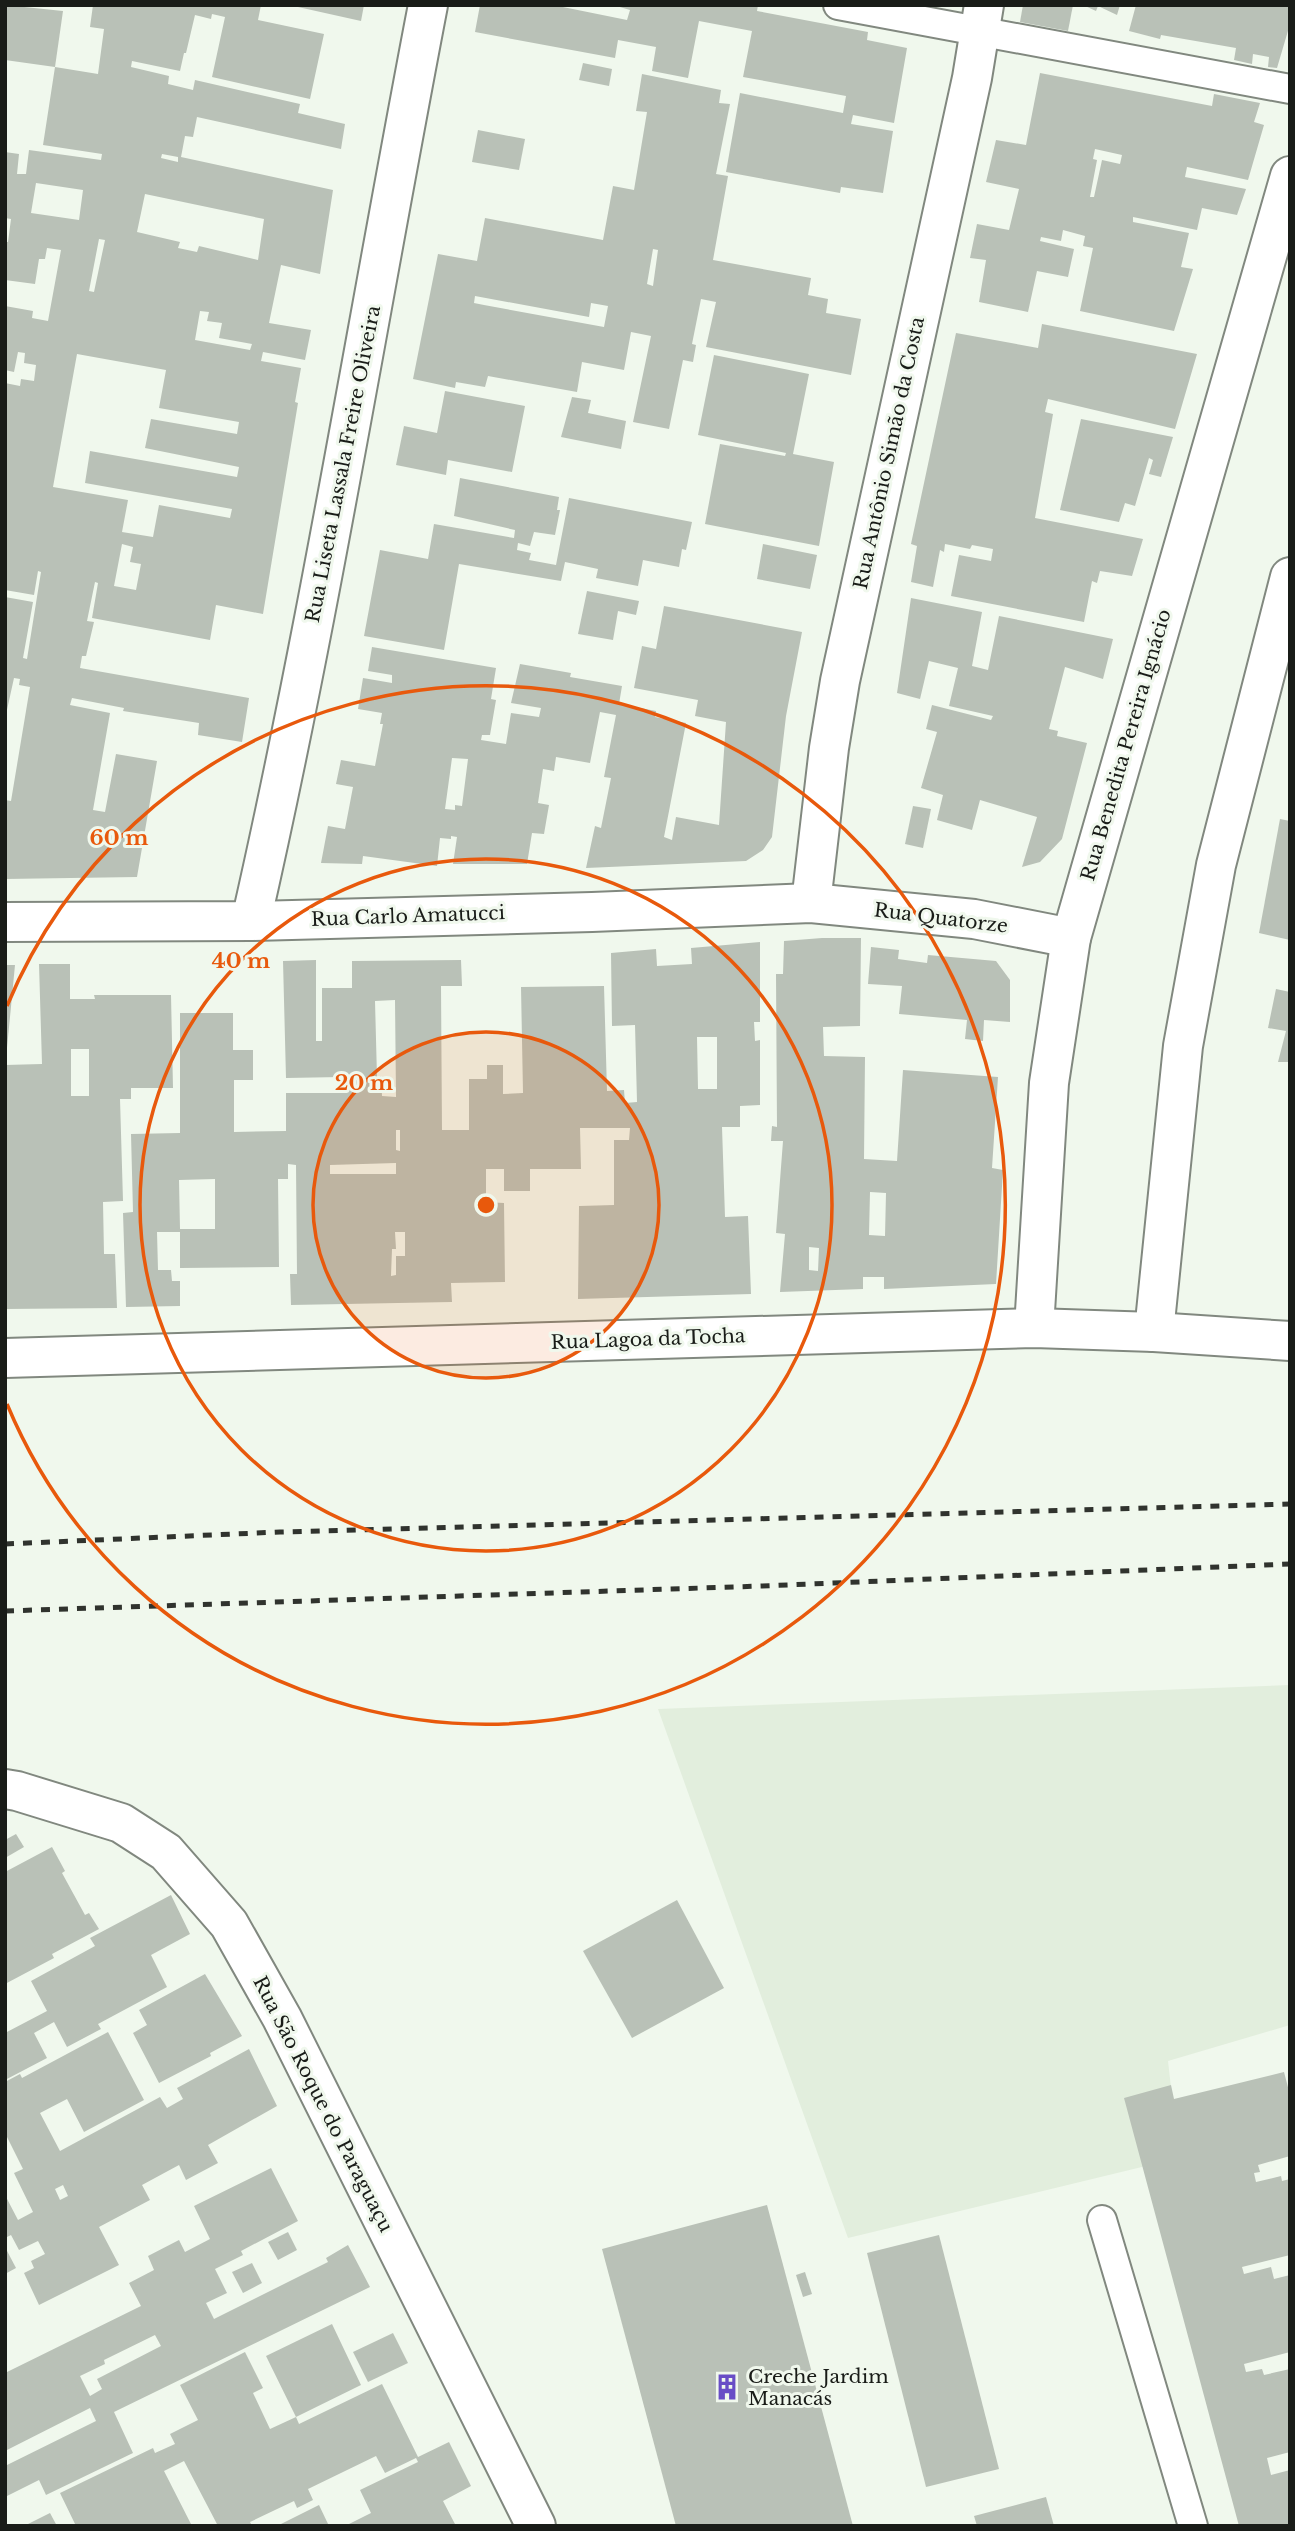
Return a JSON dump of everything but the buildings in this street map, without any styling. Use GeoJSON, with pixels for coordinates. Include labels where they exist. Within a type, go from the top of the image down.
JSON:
{"type":"FeatureCollection","features":[{"type":"Feature","properties":{"kind":"street","name":"Rua Liseta Lassala Freire Oliveira"},"geometry":{"type":"LineString","coordinates":[[251,921],[281,789],[309,645],[428,5]]}},
{"type":"Feature","properties":{"kind":"street","name":"Rua Antônio Simão da Costa"},"geometry":{"type":"LineString","coordinates":[[811,903],[839,681],[969,91],[982,19]]}},
{"type":"Feature","properties":{"kind":"street","name":"Rua Benedita Pereira Ignácio"},"geometry":{"type":"LineString","coordinates":[[1034,1328],[1049,1083],[1071,938],[1290,176]]}},
{"type":"Feature","properties":{"kind":"street"},"geometry":{"type":"LineString","coordinates":[[1154,1332],[1185,1034],[1216,865],[1290,577]]}},
{"type":"Feature","properties":{"kind":"street","name":"Rua Carlo Amatucci"},"geometry":{"type":"LineString","coordinates":[[5,922],[251,921],[811,903]]}},
{"type":"Feature","properties":{"kind":"street","name":"Rua Quatorze"},"geometry":{"type":"LineString","coordinates":[[811,903],[974,919],[1071,938]]}},
{"type":"Feature","properties":{"kind":"street","name":"Rua Lagoa da Tocha"},"geometry":{"type":"LineString","coordinates":[[5,1357],[1034,1328],[1290,1341]]}},
{"type":"Feature","properties":{"kind":"street","name":"Rua São Roque do Paraguaçu"},"geometry":{"type":"LineString","coordinates":[[5,1789],[121,1823],[166,1852],[229,1924],[282,2018],[536,2526]]}},
{"type":"Feature","properties":{"kind":"lane"},"geometry":{"type":"LineString","coordinates":[[838,5],[982,19],[1060,45],[1290,89]]}},
{"type":"Feature","properties":{"kind":"lane"},"geometry":{"type":"LineString","coordinates":[[1102,2220],[1193,2526]]}},
{"type":"Feature","properties":{"kind":"shaded area"},"geometry":{"type":"Polygon","coordinates":[[[1290,1685],[1290,2025],[1168,2061],[1179,2158],[848,2238],[658,1709],[1290,1685]]]}},
{"type":"Feature","properties":{"kind":"railway"},"geometry":{"type":"LineString","coordinates":[[5,1544],[280,1532],[1290,1504]]}},
{"type":"Feature","properties":{"kind":"railway"},"geometry":{"type":"LineString","coordinates":[[5,1611],[762,1586],[1290,1564]]}},
{"type":"Feature","properties":{"kind":"place","name":"Creche Jardim Manacás"},"geometry":{"type":"Point","coordinates":[727,2387]}}]}
